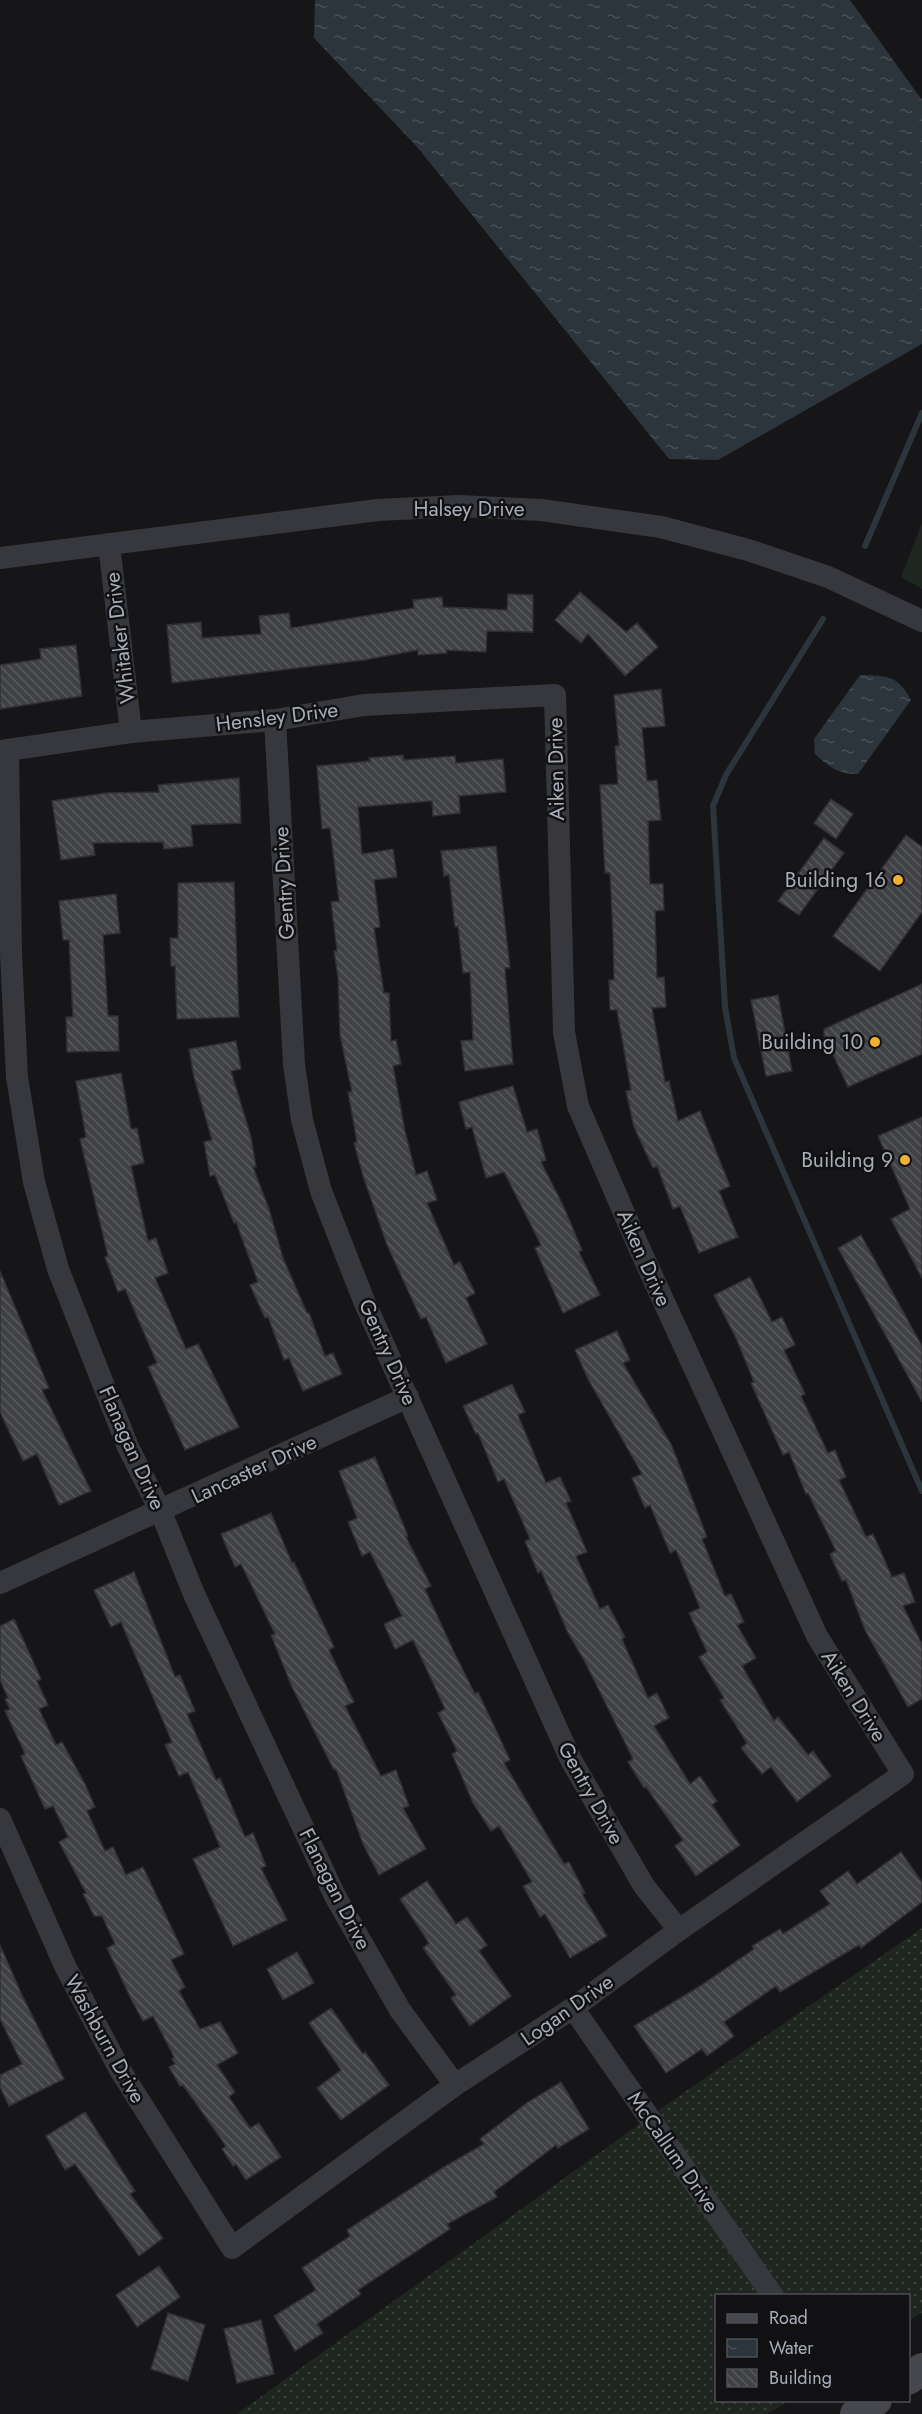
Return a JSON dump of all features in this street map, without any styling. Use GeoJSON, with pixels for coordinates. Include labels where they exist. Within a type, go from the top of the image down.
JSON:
{"type":"FeatureCollection","features":[{"type":"Feature","properties":{"kind":"street","name":"Halsey Drive"},"geometry":{"type":"LineString","coordinates":[[0,558],[378,510],[459,506],[541,510],[661,527],[748,550],[828,577],[922,621]]}},
{"type":"Feature","properties":{"kind":"street","name":"Whitaker Drive"},"geometry":{"type":"LineString","coordinates":[[109,544],[131,732]]}},
{"type":"Feature","properties":{"kind":"street","name":"Hensley Drive"},"geometry":{"type":"LineString","coordinates":[[4,751],[131,732],[275,720],[364,705],[555,695]]}},
{"type":"Feature","properties":{"kind":"street","name":"Aiken Drive"},"geometry":{"type":"LineString","coordinates":[[555,695],[564,1032],[578,1106],[637,1244],[817,1636],[903,1774]]}},
{"type":"Feature","properties":{"kind":"street","name":"Gentry Drive"},"geometry":{"type":"LineString","coordinates":[[275,720],[294,1064],[302,1120],[321,1191],[364,1301],[571,1760],[644,1886],[679,1930]]}},
{"type":"Feature","properties":{"kind":"street","name":"Flanagan Drive"},"geometry":{"type":"LineString","coordinates":[[4,751],[17,1065],[34,1182],[58,1269],[128,1447],[161,1512],[194,1594],[335,1896],[400,2010],[455,2085]]}},
{"type":"Feature","properties":{"kind":"street","name":"Lancaster Drive"},"geometry":{"type":"LineString","coordinates":[[0,1583],[161,1512],[408,1397]]}},
{"type":"Feature","properties":{"kind":"street","name":"Logan Drive"},"geometry":{"type":"LineString","coordinates":[[232,2248],[455,2085],[573,2008],[679,1930],[903,1774]]}},
{"type":"Feature","properties":{"kind":"street","name":"Washburn Drive"},"geometry":{"type":"LineString","coordinates":[[0,1819],[66,1968],[120,2070],[232,2248]]}},
{"type":"Feature","properties":{"kind":"street","name":"McCallum Drive"},"geometry":{"type":"LineString","coordinates":[[573,2008],[772,2294]]}},
{"type":"Feature","properties":{"kind":"street"},"geometry":{"type":"LineString","coordinates":[[910,2378],[922,2369]]}},
{"type":"Feature","properties":{"kind":"street"},"geometry":{"type":"LineString","coordinates":[[856,2414],[873,2402]]}},
{"type":"Feature","properties":{"kind":"shaded area"},"geometry":{"type":"Polygon","coordinates":[[[922,523],[922,589],[901,577],[922,523]]]}},
{"type":"Feature","properties":{"kind":"shaded area"},"geometry":{"type":"Polygon","coordinates":[[[922,1928],[922,2312],[910,2320],[910,2294],[715,2294],[715,2402],[786,2402],[767,2414],[237,2414],[663,2107],[922,1928]]]}},
{"type":"Feature","properties":{"kind":"water"},"geometry":{"type":"Polygon","coordinates":[[[315,0],[850,0],[922,100],[922,344],[718,460],[669,459],[418,148],[314,38],[315,0]]]}},
{"type":"Feature","properties":{"kind":"water"},"geometry":{"type":"Polygon","coordinates":[[[860,675],[891,678],[901,686],[911,700],[858,774],[851,774],[834,769],[815,754],[814,739],[860,675]]]}},
{"type":"Feature","properties":{"kind":"building"},"geometry":{"type":"Polygon","coordinates":[[[580,592],[626,632],[637,623],[658,647],[625,676],[588,634],[581,643],[555,620],[580,592]]]}},
{"type":"Feature","properties":{"kind":"building"},"geometry":{"type":"Polygon","coordinates":[[[508,594],[533,595],[533,632],[487,631],[486,652],[446,650],[447,653],[418,655],[418,650],[364,660],[172,683],[167,625],[201,622],[202,638],[261,634],[259,616],[289,613],[291,628],[414,608],[413,600],[442,597],[443,607],[507,610],[508,594]]]}},
{"type":"Feature","properties":{"kind":"building"},"geometry":{"type":"Polygon","coordinates":[[[76,645],[82,696],[0,709],[0,665],[41,659],[40,649],[76,645]]]}},
{"type":"Feature","properties":{"kind":"building"},"geometry":{"type":"Polygon","coordinates":[[[661,689],[665,726],[642,728],[647,781],[657,780],[661,820],[648,821],[650,884],[663,884],[664,910],[655,911],[657,978],[664,977],[666,1007],[652,1008],[665,1082],[669,1081],[678,1121],[700,1111],[730,1186],[719,1191],[738,1237],[699,1253],[680,1206],[673,1209],[657,1166],[653,1168],[634,1127],[626,1091],[631,1090],[617,1010],[610,1010],[609,980],[614,980],[613,934],[610,873],[605,873],[600,785],[618,784],[615,746],[619,746],[614,695],[661,689]]]}},
{"type":"Feature","properties":{"kind":"building"},"geometry":{"type":"Polygon","coordinates":[[[403,755],[404,760],[455,756],[456,763],[503,759],[506,792],[459,796],[460,813],[433,816],[432,801],[358,807],[362,854],[393,849],[397,877],[374,880],[380,927],[374,928],[384,993],[389,993],[391,1041],[396,1040],[401,1064],[393,1066],[405,1131],[416,1175],[427,1171],[437,1200],[427,1203],[454,1265],[460,1262],[475,1293],[466,1298],[487,1344],[446,1363],[426,1317],[421,1319],[387,1245],[354,1143],[357,1142],[348,1092],[352,1092],[340,1035],[338,977],[334,951],[337,951],[331,902],[339,901],[330,828],[322,829],[317,766],[403,755]]]}},
{"type":"Feature","properties":{"kind":"building"},"geometry":{"type":"Polygon","coordinates":[[[239,778],[241,823],[191,825],[193,846],[164,849],[163,842],[93,843],[95,855],[61,860],[52,801],[106,793],[159,792],[158,785],[239,778]]]}},
{"type":"Feature","properties":{"kind":"building"},"geometry":{"type":"Polygon","coordinates":[[[831,799],[853,814],[836,839],[814,823],[831,799]]]}},
{"type":"Feature","properties":{"kind":"building","name":"Building 16"},"geometry":{"type":"Polygon","coordinates":[[[906,835],[922,847],[922,912],[880,971],[833,936],[906,835]]]}},
{"type":"Feature","properties":{"kind":"building"},"geometry":{"type":"Polygon","coordinates":[[[824,838],[844,853],[799,915],[778,901],[824,838]]]}},
{"type":"Feature","properties":{"kind":"building"},"geometry":{"type":"Polygon","coordinates":[[[496,846],[510,968],[505,968],[513,1064],[465,1071],[461,1041],[473,1040],[470,972],[463,973],[449,875],[444,876],[441,851],[496,846]]]}},
{"type":"Feature","properties":{"kind":"building"},"geometry":{"type":"Polygon","coordinates":[[[234,882],[239,1017],[177,1019],[175,966],[171,966],[170,938],[178,938],[178,883],[234,882]]]}},
{"type":"Feature","properties":{"kind":"building"},"geometry":{"type":"Polygon","coordinates":[[[116,894],[120,933],[103,935],[108,1016],[118,1016],[119,1051],[67,1052],[66,1017],[73,1017],[69,940],[63,940],[59,901],[116,894]]]}},
{"type":"Feature","properties":{"kind":"building","name":"Building 10"},"geometry":{"type":"Polygon","coordinates":[[[922,984],[922,1054],[848,1087],[824,1035],[824,1029],[922,984]]]}},
{"type":"Feature","properties":{"kind":"building"},"geometry":{"type":"Polygon","coordinates":[[[778,995],[792,1071],[766,1076],[751,1000],[778,995]]]}},
{"type":"Feature","properties":{"kind":"building"},"geometry":{"type":"Polygon","coordinates":[[[236,1041],[241,1069],[231,1071],[251,1137],[256,1167],[253,1167],[269,1209],[283,1258],[307,1313],[309,1313],[325,1356],[333,1353],[342,1374],[303,1391],[289,1358],[284,1360],[268,1317],[265,1318],[250,1285],[258,1282],[236,1222],[234,1223],[215,1175],[210,1176],[204,1142],[212,1140],[194,1077],[189,1049],[236,1041]]]}},
{"type":"Feature","properties":{"kind":"building"},"geometry":{"type":"Polygon","coordinates":[[[121,1073],[131,1129],[137,1128],[144,1163],[131,1166],[148,1241],[156,1238],[168,1273],[155,1278],[186,1349],[198,1344],[239,1427],[185,1450],[148,1367],[157,1363],[125,1289],[118,1292],[105,1257],[108,1256],[80,1139],[86,1137],[76,1081],[121,1073]]]}},
{"type":"Feature","properties":{"kind":"building"},"geometry":{"type":"Polygon","coordinates":[[[513,1086],[527,1132],[537,1129],[546,1160],[541,1162],[563,1205],[582,1250],[579,1252],[600,1295],[563,1313],[535,1248],[541,1245],[504,1172],[486,1178],[472,1127],[466,1129],[459,1102],[513,1086]]]}},
{"type":"Feature","properties":{"kind":"building"},"geometry":{"type":"Polygon","coordinates":[[[922,1117],[922,1278],[891,1219],[910,1209],[878,1136],[922,1117]]]}},
{"type":"Feature","properties":{"kind":"building"},"geometry":{"type":"Polygon","coordinates":[[[861,1235],[922,1346],[922,1402],[838,1248],[861,1235]]]}},
{"type":"Feature","properties":{"kind":"building"},"geometry":{"type":"Polygon","coordinates":[[[0,1271],[49,1388],[42,1390],[91,1491],[59,1505],[37,1454],[23,1461],[0,1412],[0,1271]]]}},
{"type":"Feature","properties":{"kind":"building"},"geometry":{"type":"Polygon","coordinates":[[[750,1277],[772,1322],[782,1317],[795,1345],[784,1350],[805,1394],[801,1396],[828,1453],[835,1450],[846,1477],[839,1480],[866,1537],[873,1534],[892,1577],[904,1573],[915,1602],[903,1606],[922,1644],[922,1699],[908,1707],[865,1630],[846,1580],[842,1581],[830,1554],[836,1551],[808,1493],[806,1494],[789,1452],[783,1455],[751,1383],[754,1382],[736,1338],[714,1295],[750,1277]]]}},
{"type":"Feature","properties":{"kind":"building"},"geometry":{"type":"Polygon","coordinates":[[[617,1331],[630,1360],[623,1363],[672,1446],[707,1537],[702,1539],[725,1596],[731,1594],[744,1622],[737,1625],[756,1658],[742,1666],[774,1721],[778,1717],[808,1755],[813,1751],[831,1776],[797,1802],[771,1767],[762,1774],[741,1748],[747,1743],[720,1700],[724,1698],[699,1657],[707,1652],[689,1613],[700,1608],[676,1550],[670,1553],[650,1505],[645,1508],[632,1478],[642,1474],[588,1379],[575,1350],[617,1331]]]}},
{"type":"Feature","properties":{"kind":"building"},"geometry":{"type":"Polygon","coordinates":[[[512,1384],[525,1412],[518,1415],[546,1483],[560,1477],[571,1501],[566,1503],[587,1552],[576,1556],[600,1609],[608,1605],[625,1637],[622,1639],[648,1698],[657,1693],[669,1718],[654,1726],[690,1784],[700,1776],[717,1801],[712,1805],[740,1845],[696,1876],[675,1846],[683,1840],[646,1787],[644,1788],[628,1762],[633,1759],[584,1660],[568,1633],[541,1571],[538,1573],[525,1541],[530,1539],[504,1479],[498,1482],[478,1433],[476,1434],[463,1406],[512,1384]]]}},
{"type":"Feature","properties":{"kind":"building"},"geometry":{"type":"Polygon","coordinates":[[[375,1457],[408,1536],[406,1537],[431,1586],[425,1589],[453,1650],[475,1694],[478,1692],[510,1760],[504,1763],[564,1864],[569,1862],[585,1893],[582,1894],[607,1936],[570,1958],[545,1914],[540,1917],[523,1886],[532,1882],[499,1826],[491,1831],[473,1803],[452,1754],[457,1751],[438,1713],[445,1709],[413,1640],[395,1649],[384,1624],[402,1616],[370,1552],[362,1556],[348,1522],[357,1518],[339,1471],[375,1457]]]}},
{"type":"Feature","properties":{"kind":"building"},"geometry":{"type":"Polygon","coordinates":[[[271,1513],[292,1563],[294,1562],[334,1647],[329,1650],[354,1702],[345,1706],[381,1776],[396,1770],[409,1806],[403,1808],[426,1849],[379,1875],[363,1844],[336,1769],[334,1770],[292,1687],[271,1635],[275,1634],[241,1564],[235,1567],[221,1534],[271,1513]]]}},
{"type":"Feature","properties":{"kind":"building"},"geometry":{"type":"Polygon","coordinates":[[[134,1572],[175,1677],[180,1675],[195,1711],[187,1714],[216,1780],[220,1778],[245,1837],[253,1833],[266,1866],[261,1868],[287,1920],[233,1946],[193,1859],[220,1847],[188,1772],[179,1776],[165,1745],[172,1742],[121,1622],[111,1627],[94,1590],[134,1572]]]}},
{"type":"Feature","properties":{"kind":"building"},"geometry":{"type":"Polygon","coordinates":[[[14,1619],[41,1679],[37,1681],[48,1705],[39,1709],[56,1745],[62,1742],[85,1784],[95,1807],[87,1811],[105,1851],[113,1847],[126,1875],[143,1867],[184,1954],[171,1960],[185,1987],[179,1991],[200,2029],[220,2022],[238,2053],[217,2065],[235,2092],[229,2097],[250,2128],[259,2123],[281,2157],[246,2180],[236,2164],[233,2166],[222,2149],[226,2146],[183,2085],[180,2086],[169,2067],[175,2064],[172,2059],[174,2057],[153,2016],[143,2021],[132,2001],[107,1948],[115,1944],[102,1916],[94,1916],[83,1894],[86,1893],[59,1842],[68,1837],[53,1806],[45,1809],[21,1756],[25,1754],[5,1711],[10,1709],[0,1680],[0,1626],[14,1619]]]}},
{"type":"Feature","properties":{"kind":"building"},"geometry":{"type":"Polygon","coordinates":[[[901,1852],[922,1882],[922,1902],[861,1948],[859,1945],[780,1992],[776,1986],[724,2022],[734,2036],[707,2056],[702,2049],[666,2073],[634,2026],[700,1986],[754,1949],[752,1946],[780,1929],[783,1934],[830,1904],[820,1891],[848,1871],[857,1884],[901,1852]]]}},
{"type":"Feature","properties":{"kind":"building"},"geometry":{"type":"Polygon","coordinates":[[[427,1881],[456,1924],[467,1917],[487,1945],[479,1951],[511,1996],[470,2026],[451,1998],[456,1995],[423,1948],[429,1943],[400,1899],[427,1881]]]}},
{"type":"Feature","properties":{"kind":"building"},"geometry":{"type":"Polygon","coordinates":[[[0,1945],[64,2079],[9,2106],[0,2087],[0,2075],[22,2064],[0,2019],[0,1945]]]}},
{"type":"Feature","properties":{"kind":"building"},"geometry":{"type":"Polygon","coordinates":[[[297,1952],[314,1983],[283,2000],[267,1969],[297,1952]]]}},
{"type":"Feature","properties":{"kind":"building"},"geometry":{"type":"Polygon","coordinates":[[[331,2008],[363,2054],[365,2052],[389,2085],[341,2120],[317,2088],[341,2070],[309,2023],[331,2008]]]}},
{"type":"Feature","properties":{"kind":"building"},"geometry":{"type":"Polygon","coordinates":[[[561,2082],[589,2129],[558,2148],[556,2145],[494,2192],[497,2197],[447,2224],[450,2229],[358,2290],[361,2294],[317,2324],[323,2333],[295,2351],[274,2316],[316,2290],[302,2268],[350,2236],[347,2230],[484,2144],[480,2139],[528,2102],[561,2082]]]}},
{"type":"Feature","properties":{"kind":"building"},"geometry":{"type":"Polygon","coordinates":[[[85,2112],[135,2191],[130,2194],[163,2238],[139,2256],[75,2164],[65,2170],[46,2136],[85,2112]]]}},
{"type":"Feature","properties":{"kind":"building"},"geometry":{"type":"Polygon","coordinates":[[[159,2266],[180,2297],[137,2327],[116,2295],[159,2266]]]}},
{"type":"Feature","properties":{"kind":"building"},"geometry":{"type":"Polygon","coordinates":[[[168,2313],[205,2325],[188,2381],[151,2369],[168,2313]]]}},
{"type":"Feature","properties":{"kind":"building"},"geometry":{"type":"Polygon","coordinates":[[[261,2320],[274,2374],[237,2383],[224,2329],[261,2320]]]}},
{"type":"Feature","properties":{"kind":"waterway"},"geometry":{"type":"LineString","coordinates":[[865,546],[922,413]]}},
{"type":"Feature","properties":{"kind":"waterway"},"geometry":{"type":"LineString","coordinates":[[823,619],[726,775],[713,806],[725,1007],[734,1058],[922,1491]]}},
{"type":"Feature","properties":{"kind":"place","name":"Building 16"},"geometry":{"type":"Point","coordinates":[898,880]}},
{"type":"Feature","properties":{"kind":"place","name":"Building 10"},"geometry":{"type":"Point","coordinates":[875,1042]}},
{"type":"Feature","properties":{"kind":"place","name":"Building 9"},"geometry":{"type":"Point","coordinates":[905,1160]}}]}
